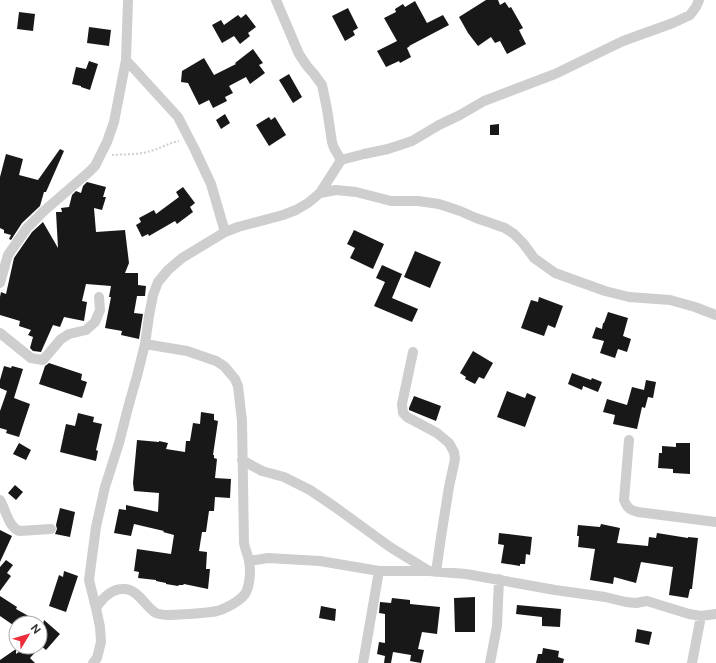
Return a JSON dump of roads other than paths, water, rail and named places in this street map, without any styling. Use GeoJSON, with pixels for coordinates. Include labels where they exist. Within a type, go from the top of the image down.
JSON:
{"type":"FeatureCollection","features":[{"type":"Feature","properties":{"kind":"street"},"geometry":{"type":"LineString","coordinates":[[0,283],[8,255],[27,228],[45,210],[89,172],[108,142],[114,122],[126,60],[128,0]]}},
{"type":"Feature","properties":{"kind":"street"},"geometry":{"type":"LineString","coordinates":[[276,0],[299,54],[306,66],[322,85],[332,142],[341,160]]}},
{"type":"Feature","properties":{"kind":"street"},"geometry":{"type":"LineString","coordinates":[[93,663],[98,658],[101,642],[100,627],[89,580],[96,527],[105,487],[119,443],[145,344],[153,295],[158,282],[168,270],[182,258],[225,232],[283,215],[308,203],[320,193],[341,160],[388,149],[412,141],[484,101],[555,74],[623,42],[690,15],[699,0]]}},
{"type":"Feature","properties":{"kind":"street"},"geometry":{"type":"LineString","coordinates":[[126,60],[178,117],[212,184],[225,232]]}},
{"type":"Feature","properties":{"kind":"street"},"geometry":{"type":"LineString","coordinates":[[320,193],[336,190],[356,192],[391,201],[418,201],[439,204],[505,228],[523,243],[534,258],[555,272],[605,291],[629,297],[670,300],[716,315]]}},
{"type":"Feature","properties":{"kind":"street"},"geometry":{"type":"LineString","coordinates":[[0,333],[31,358],[43,360],[61,339],[68,334],[86,330],[94,322],[100,310],[99,297]]}},
{"type":"Feature","properties":{"kind":"street"},"geometry":{"type":"LineString","coordinates":[[96,608],[103,598],[111,592],[126,589],[131,590],[157,613],[174,614],[216,611],[225,608],[238,600],[245,593],[250,575],[249,561],[244,544],[242,421],[238,386],[235,379],[224,366],[216,362],[187,351],[145,344]]}},
{"type":"Feature","properties":{"kind":"street"},"geometry":{"type":"LineString","coordinates":[[413,352],[402,404],[403,413],[407,418],[437,432],[449,442],[454,452],[455,459],[441,537],[432,572]]}},
{"type":"Feature","properties":{"kind":"street"},"geometry":{"type":"LineString","coordinates":[[628,440],[624,500],[627,507],[632,511],[716,522]]}},
{"type":"Feature","properties":{"kind":"street"},"geometry":{"type":"LineString","coordinates":[[242,460],[262,471],[284,477],[310,490],[390,547],[432,572]]}},
{"type":"Feature","properties":{"kind":"street"},"geometry":{"type":"LineString","coordinates":[[0,500],[14,529],[18,531],[51,529]]}},
{"type":"Feature","properties":{"kind":"street"},"geometry":{"type":"LineString","coordinates":[[249,561],[268,558],[314,561],[379,571],[466,574],[554,590],[605,597],[626,602],[636,603],[646,601],[689,614],[701,616],[716,614]]}},
{"type":"Feature","properties":{"kind":"street"},"geometry":{"type":"LineString","coordinates":[[363,663],[379,571]]}},
{"type":"Feature","properties":{"kind":"street"},"geometry":{"type":"LineString","coordinates":[[490,663],[497,626],[499,580]]}},
{"type":"Feature","properties":{"kind":"street"},"geometry":{"type":"LineString","coordinates":[[692,663],[701,616]]}}]}
